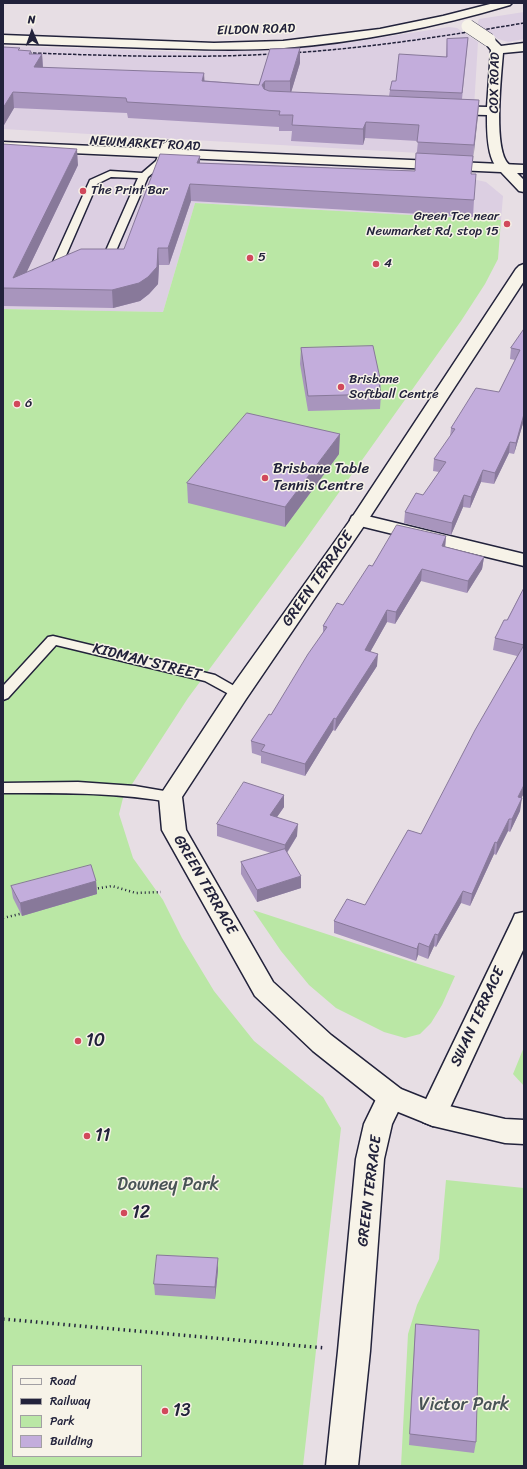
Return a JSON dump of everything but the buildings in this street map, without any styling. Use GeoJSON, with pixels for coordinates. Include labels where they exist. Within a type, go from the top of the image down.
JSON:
{"type":"FeatureCollection","features":[{"type":"Feature","properties":{"kind":"street","name":"EILDON ROAD"},"geometry":{"type":"LineString","coordinates":[[3,39],[258,46],[356,36],[455,18],[506,3]]}},
{"type":"Feature","properties":{"kind":"street","name":"COX ROAD"},"geometry":{"type":"LineString","coordinates":[[455,18],[493,45],[494,111],[497,156],[505,168]]}},
{"type":"Feature","properties":{"kind":"street"},"geometry":{"type":"LineString","coordinates":[[493,45],[524,47]]}},
{"type":"Feature","properties":{"kind":"street"},"geometry":{"type":"LineString","coordinates":[[433,109],[494,111]]}},
{"type":"Feature","properties":{"kind":"street","name":"NEWMARKET ROAD"},"geometry":{"type":"LineString","coordinates":[[3,136],[166,149],[248,158],[287,157],[524,169]]}},
{"type":"Feature","properties":{"kind":"street","name":"NEWMARKET ROAD"},"geometry":{"type":"LineString","coordinates":[[3,146],[166,149]]}},
{"type":"Feature","properties":{"kind":"street"},"geometry":{"type":"LineString","coordinates":[[505,168],[524,188]]}},
{"type":"Feature","properties":{"kind":"street","name":"GREEN TERRACE"},"geometry":{"type":"LineString","coordinates":[[342,1466],[354,1351],[370,1159],[378,1124],[391,1097],[322,1043],[264,988],[174,830],[170,797],[238,694],[359,520],[524,269]]}},
{"type":"Feature","properties":{"kind":"street"},"geometry":{"type":"LineString","coordinates":[[359,520],[524,560]]}},
{"type":"Feature","properties":{"kind":"street","name":"SWAN TERRACE"},"geometry":{"type":"LineString","coordinates":[[433,1114],[524,921]]}},
{"type":"Feature","properties":{"kind":"street"},"geometry":{"type":"LineString","coordinates":[[391,1097],[433,1114],[505,1130],[524,1132]]}},
{"type":"Feature","properties":{"kind":"lane"},"geometry":{"type":"LineString","coordinates":[[144,176],[110,174],[93,182],[57,264],[108,258],[144,176],[157,166],[166,149]]}},
{"type":"Feature","properties":{"kind":"lane","name":"KIDMAN STREET"},"geometry":{"type":"LineString","coordinates":[[3,695],[53,640],[210,678],[238,694]]}},
{"type":"Feature","properties":{"kind":"lane"},"geometry":{"type":"LineString","coordinates":[[3,788],[78,786],[135,791],[170,797]]}},
{"type":"Feature","properties":{"kind":"path"},"geometry":{"type":"LineString","coordinates":[[89,890],[112,886],[136,893],[161,892]]}},
{"type":"Feature","properties":{"kind":"path"},"geometry":{"type":"LineString","coordinates":[[3,918],[25,913]]}},
{"type":"Feature","properties":{"kind":"path"},"geometry":{"type":"LineString","coordinates":[[3,1319],[354,1351]]}},
{"type":"Feature","properties":{"kind":"shaded area"},"geometry":{"type":"Polygon","coordinates":[[[524,12],[524,39],[508,42],[498,39],[477,25],[479,19],[524,12]]]}},
{"type":"Feature","properties":{"kind":"shaded area"},"geometry":{"type":"Polygon","coordinates":[[[449,27],[457,28],[478,42],[471,156],[3,129],[3,46],[189,52],[265,50],[346,43],[449,27]]]}},
{"type":"Feature","properties":{"kind":"shaded area"},"geometry":{"type":"Polygon","coordinates":[[[3,152],[450,174],[486,182],[503,196],[501,220],[195,203],[163,312],[3,309],[3,152]]]}},
{"type":"Feature","properties":{"kind":"green space","name":"Downey Park"},"geometry":{"type":"Polygon","coordinates":[[[195,203],[501,220],[498,259],[485,284],[461,321],[303,543],[188,698],[123,798],[119,814],[133,858],[163,900],[182,938],[214,991],[254,1041],[323,1097],[341,1128],[303,1466],[3,1466],[3,309],[163,312],[195,203]]]}},
{"type":"Feature","properties":{"kind":"green space"},"geometry":{"type":"Polygon","coordinates":[[[253,910],[455,976],[442,1005],[431,1023],[420,1034],[405,1038],[384,1032],[336,1008],[309,985],[281,951],[253,910]]]}},
{"type":"Feature","properties":{"kind":"green space"},"geometry":{"type":"Polygon","coordinates":[[[524,1047],[524,1086],[513,1074],[524,1047]]]}},
{"type":"Feature","properties":{"kind":"green space","name":"Victor Park"},"geometry":{"type":"Polygon","coordinates":[[[446,1180],[524,1188],[524,1466],[401,1466],[408,1334],[417,1305],[439,1259],[446,1180]]]}},
{"type":"Feature","properties":{"kind":"railway"},"geometry":{"type":"LineString","coordinates":[[3,52],[171,56],[272,54],[367,46],[430,38],[524,23]]}},
{"type":"Feature","properties":{"kind":"place","name":"The Print Bar"},"geometry":{"type":"Point","coordinates":[83,191]}},
{"type":"Feature","properties":{"kind":"place","name":"Green Tce near Newmarket Rd, stop 15"},"geometry":{"type":"Point","coordinates":[507,224]}},
{"type":"Feature","properties":{"kind":"place","name":"5"},"geometry":{"type":"Point","coordinates":[250,258]}},
{"type":"Feature","properties":{"kind":"place","name":"4"},"geometry":{"type":"Point","coordinates":[376,264]}},
{"type":"Feature","properties":{"kind":"place","name":"Brisbane Softball Centre"},"geometry":{"type":"Point","coordinates":[341,387]}},
{"type":"Feature","properties":{"kind":"place","name":"6"},"geometry":{"type":"Point","coordinates":[17,404]}},
{"type":"Feature","properties":{"kind":"place","name":"Brisbane Table Tennis Centre"},"geometry":{"type":"Point","coordinates":[265,478]}},
{"type":"Feature","properties":{"kind":"place","name":"10"},"geometry":{"type":"Point","coordinates":[78,1041]}},
{"type":"Feature","properties":{"kind":"place","name":"11"},"geometry":{"type":"Point","coordinates":[87,1136]}},
{"type":"Feature","properties":{"kind":"place","name":"12"},"geometry":{"type":"Point","coordinates":[124,1213]}},
{"type":"Feature","properties":{"kind":"place","name":"13"},"geometry":{"type":"Point","coordinates":[165,1411]}}]}
